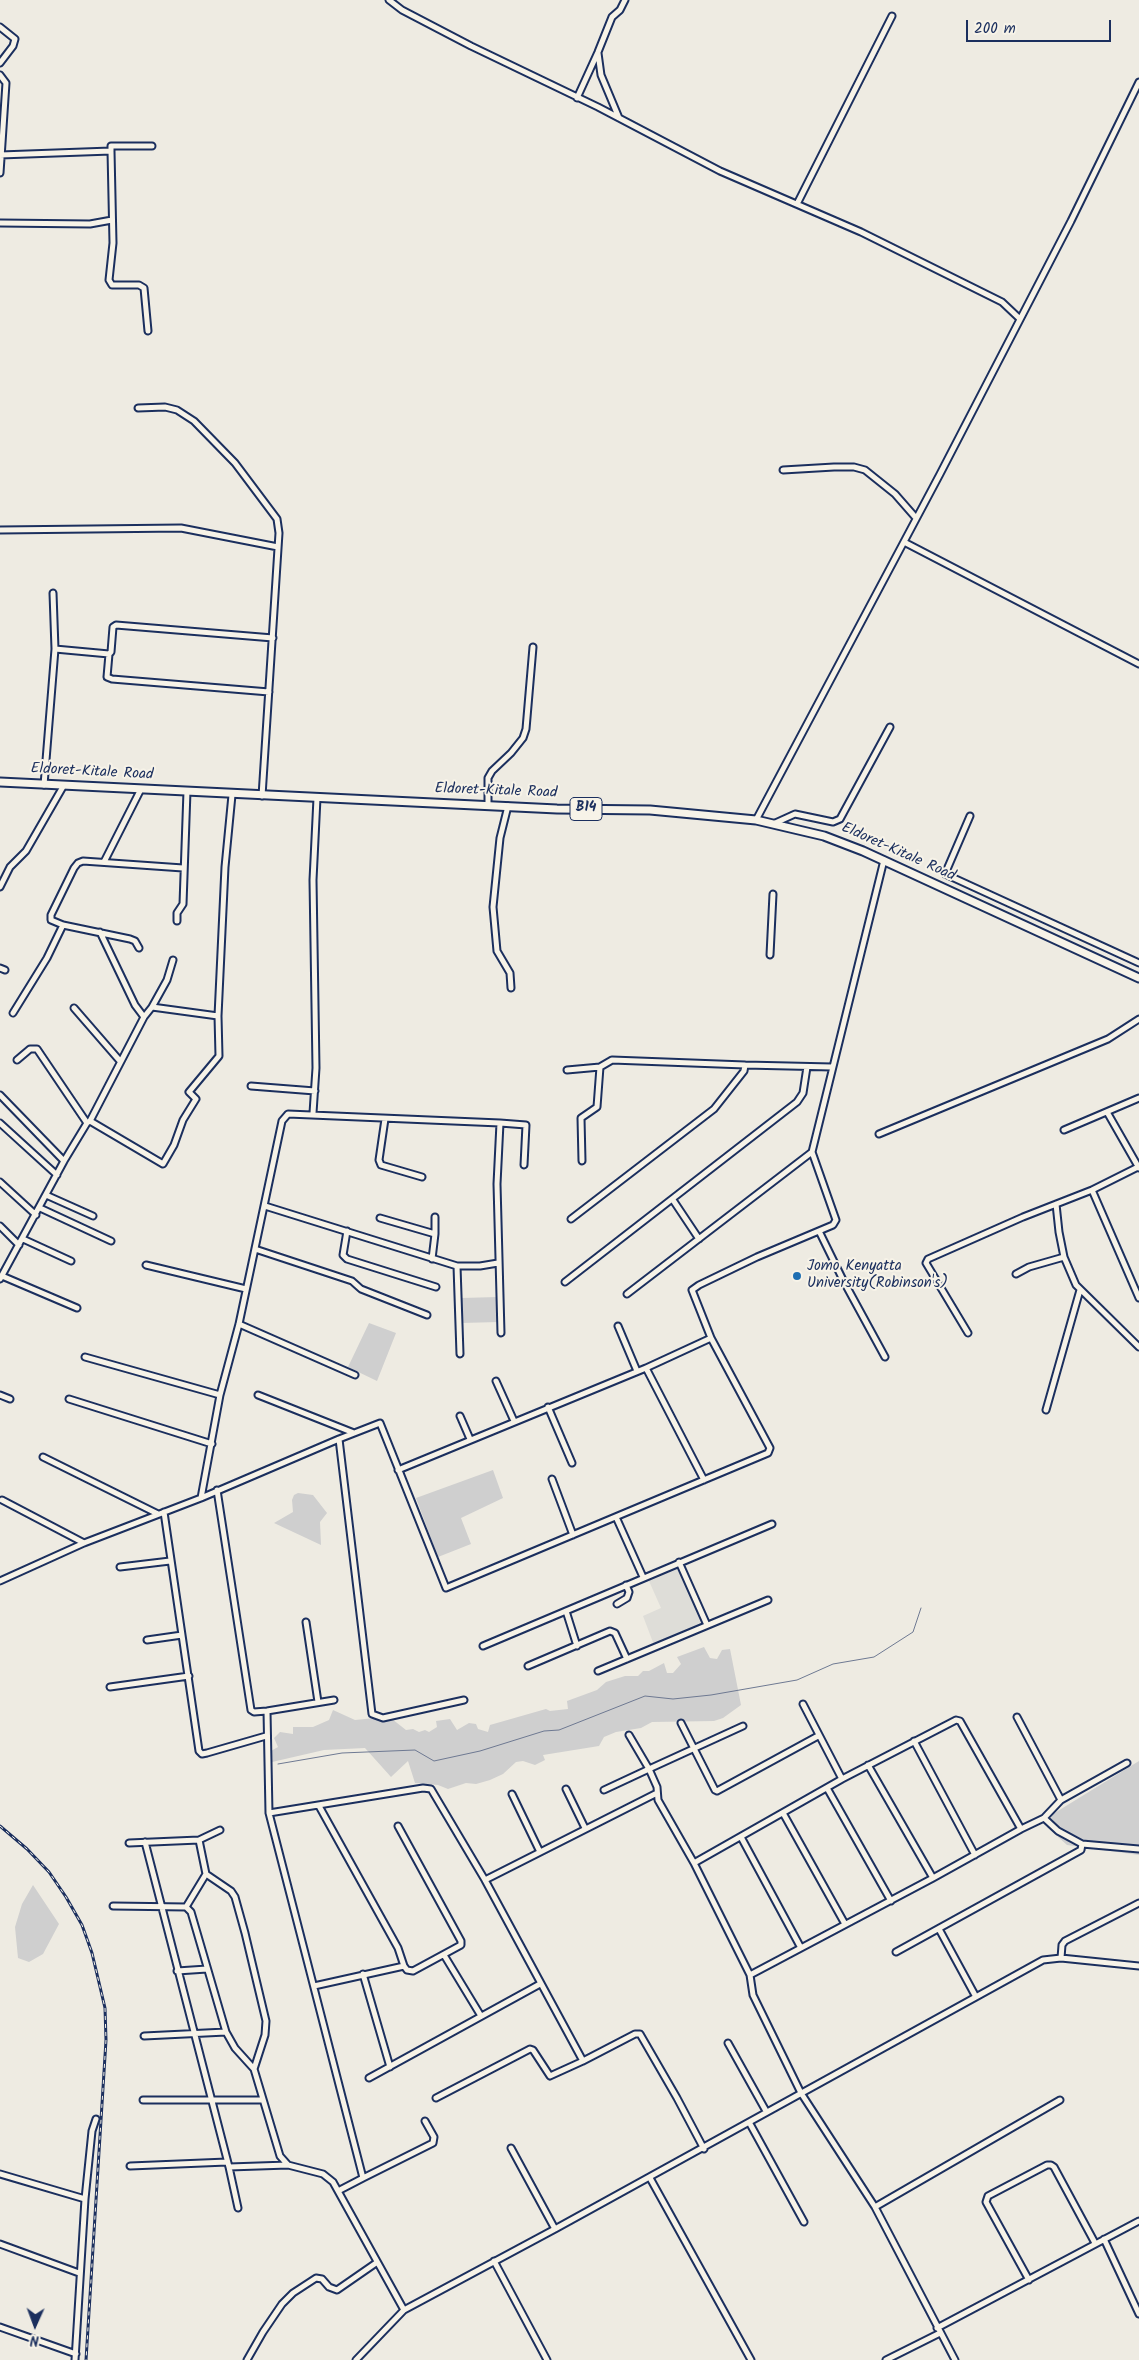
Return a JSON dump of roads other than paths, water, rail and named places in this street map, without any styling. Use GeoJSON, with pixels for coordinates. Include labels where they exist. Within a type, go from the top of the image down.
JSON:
{"type":"FeatureCollection","features":[{"type":"Feature","properties":{"kind":"highway","name":"Eldoret-Kitale Road"},"geometry":{"type":"LineString","coordinates":[[0,782],[232,795],[488,806],[650,810],[756,820],[824,836],[884,860],[1139,978]]}},
{"type":"Feature","properties":{"kind":"street"},"geometry":{"type":"LineString","coordinates":[[389,0],[402,10],[471,46],[720,171],[860,232],[1002,302],[1020,319]]}},
{"type":"Feature","properties":{"kind":"street"},"geometry":{"type":"LineString","coordinates":[[577,98],[612,18],[620,10],[625,0]]}},
{"type":"Feature","properties":{"kind":"street"},"geometry":{"type":"LineString","coordinates":[[797,204],[892,16]]}},
{"type":"Feature","properties":{"kind":"street"},"geometry":{"type":"LineString","coordinates":[[0,27],[15,39],[13,46],[0,63]]}},
{"type":"Feature","properties":{"kind":"street"},"geometry":{"type":"LineString","coordinates":[[598,52],[601,76],[620,120]]}},
{"type":"Feature","properties":{"kind":"street"},"geometry":{"type":"LineString","coordinates":[[0,75],[6,83],[0,173]]}},
{"type":"Feature","properties":{"kind":"street"},"geometry":{"type":"LineString","coordinates":[[756,820],[1020,319],[1139,82]]}},
{"type":"Feature","properties":{"kind":"street"},"geometry":{"type":"LineString","coordinates":[[148,331],[144,288],[139,285],[112,285],[109,280],[113,243],[111,146],[152,146]]}},
{"type":"Feature","properties":{"kind":"street"},"geometry":{"type":"LineString","coordinates":[[0,155],[111,151]]}},
{"type":"Feature","properties":{"kind":"street"},"geometry":{"type":"LineString","coordinates":[[0,223],[90,224],[112,220]]}},
{"type":"Feature","properties":{"kind":"street"},"geometry":{"type":"LineString","coordinates":[[138,408],[165,407],[177,410],[194,421],[218,443],[277,519],[278,546],[262,796]]}},
{"type":"Feature","properties":{"kind":"street"},"geometry":{"type":"LineString","coordinates":[[783,470],[847,467],[865,470],[882,482],[916,518]]}},
{"type":"Feature","properties":{"kind":"street"},"geometry":{"type":"LineString","coordinates":[[0,530],[181,528],[278,546]]}},
{"type":"Feature","properties":{"kind":"street"},"geometry":{"type":"LineString","coordinates":[[904,542],[1139,664]]}},
{"type":"Feature","properties":{"kind":"street"},"geometry":{"type":"LineString","coordinates":[[44,785],[55,649],[54,593]]}},
{"type":"Feature","properties":{"kind":"street"},"geometry":{"type":"LineString","coordinates":[[269,692],[112,679],[107,677],[109,654],[112,652],[113,627],[116,625],[272,638]]}},
{"type":"Feature","properties":{"kind":"street"},"geometry":{"type":"LineString","coordinates":[[488,806],[488,778],[517,746],[526,729],[533,648]]}},
{"type":"Feature","properties":{"kind":"street"},"geometry":{"type":"LineString","coordinates":[[55,649],[109,654]]}},
{"type":"Feature","properties":{"kind":"street"},"geometry":{"type":"LineString","coordinates":[[772,824],[795,814],[833,822],[840,819],[890,727]]}},
{"type":"Feature","properties":{"kind":"street"},"geometry":{"type":"LineString","coordinates":[[0,887],[10,867],[26,851],[64,785]]}},
{"type":"Feature","properties":{"kind":"street"},"geometry":{"type":"LineString","coordinates":[[104,862],[141,789]]}},
{"type":"Feature","properties":{"kind":"street"},"geometry":{"type":"LineString","coordinates":[[177,921],[182,904],[186,791]]}},
{"type":"Feature","properties":{"kind":"street"},"geometry":{"type":"LineString","coordinates":[[17,1060],[30,1049],[37,1049],[89,1122],[163,1164],[174,1145],[183,1120],[196,1099],[189,1092],[219,1056],[218,1016],[232,795]]}},
{"type":"Feature","properties":{"kind":"street"},"geometry":{"type":"LineString","coordinates":[[313,1113],[315,1091],[314,880],[317,798]]}},
{"type":"Feature","properties":{"kind":"street"},"geometry":{"type":"LineString","coordinates":[[508,806],[500,838],[494,907],[497,951],[510,973],[511,988]]}},
{"type":"Feature","properties":{"kind":"street"},"geometry":{"type":"LineString","coordinates":[[970,816],[945,874],[1139,963]]}},
{"type":"Feature","properties":{"kind":"street"},"geometry":{"type":"LineString","coordinates":[[0,1582],[84,1543],[202,1498],[339,1439],[380,1424],[446,1588],[768,1453],[770,1448],[711,1338],[692,1290],[757,1257],[833,1225],[836,1220],[812,1152],[884,860]]}},
{"type":"Feature","properties":{"kind":"street"},"geometry":{"type":"LineString","coordinates":[[138,948],[135,941],[63,925],[51,920],[51,914],[74,868],[83,861],[183,868]]}},
{"type":"Feature","properties":{"kind":"street"},"geometry":{"type":"LineString","coordinates":[[770,955],[773,894]]}},
{"type":"Feature","properties":{"kind":"street"},"geometry":{"type":"LineString","coordinates":[[13,1013],[47,958],[63,925]]}},
{"type":"Feature","properties":{"kind":"street"},"geometry":{"type":"LineString","coordinates":[[100,932],[135,1005],[144,1017]]}},
{"type":"Feature","properties":{"kind":"street"},"geometry":{"type":"LineString","coordinates":[[77,1308],[1,1277],[64,1161],[89,1122],[144,1017],[152,1007],[167,980],[173,960]]}},
{"type":"Feature","properties":{"kind":"street"},"geometry":{"type":"LineString","coordinates":[[152,1007],[218,1016]]}},
{"type":"Feature","properties":{"kind":"street"},"geometry":{"type":"LineString","coordinates":[[74,1008],[120,1062]]}},
{"type":"Feature","properties":{"kind":"street"},"geometry":{"type":"LineString","coordinates":[[879,1134],[1108,1039],[1131,1026],[1139,1019]]}},
{"type":"Feature","properties":{"kind":"street"},"geometry":{"type":"LineString","coordinates":[[567,1070],[600,1067],[612,1060],[832,1067]]}},
{"type":"Feature","properties":{"kind":"street"},"geometry":{"type":"LineString","coordinates":[[571,1218],[714,1109],[744,1071],[744,1065]]}},
{"type":"Feature","properties":{"kind":"street"},"geometry":{"type":"LineString","coordinates":[[582,1162],[581,1118],[597,1107],[600,1067]]}},
{"type":"Feature","properties":{"kind":"street"},"geometry":{"type":"LineString","coordinates":[[565,1282],[797,1102],[803,1093],[807,1067]]}},
{"type":"Feature","properties":{"kind":"street"},"geometry":{"type":"LineString","coordinates":[[251,1086],[315,1091]]}},
{"type":"Feature","properties":{"kind":"street"},"geometry":{"type":"LineString","coordinates":[[0,1095],[64,1161]]}},
{"type":"Feature","properties":{"kind":"street"},"geometry":{"type":"LineString","coordinates":[[1064,1130],[1139,1098]]}},
{"type":"Feature","properties":{"kind":"street"},"geometry":{"type":"LineString","coordinates":[[968,1333],[926,1262],[928,1259],[1092,1190],[1138,1167],[1107,1112]]}},
{"type":"Feature","properties":{"kind":"street"},"geometry":{"type":"LineString","coordinates":[[202,1498],[220,1395],[239,1324],[282,1121],[290,1113],[313,1113],[385,1118],[500,1122],[526,1125],[524,1165]]}},
{"type":"Feature","properties":{"kind":"street"},"geometry":{"type":"LineString","coordinates":[[385,1118],[379,1160],[381,1165],[422,1177]]}},
{"type":"Feature","properties":{"kind":"street"},"geometry":{"type":"LineString","coordinates":[[500,1122],[497,1184],[501,1333]]}},
{"type":"Feature","properties":{"kind":"street"},"geometry":{"type":"LineString","coordinates":[[0,1123],[57,1175]]}},
{"type":"Feature","properties":{"kind":"street"},"geometry":{"type":"LineString","coordinates":[[627,1294],[812,1152]]}},
{"type":"Feature","properties":{"kind":"street"},"geometry":{"type":"LineString","coordinates":[[0,1182],[36,1215]]}},
{"type":"Feature","properties":{"kind":"street"},"geometry":{"type":"LineString","coordinates":[[1092,1190],[1139,1298]]}},
{"type":"Feature","properties":{"kind":"street"},"geometry":{"type":"LineString","coordinates":[[46,1195],[93,1216]]}},
{"type":"Feature","properties":{"kind":"street"},"geometry":{"type":"LineString","coordinates":[[673,1200],[699,1239]]}},
{"type":"Feature","properties":{"kind":"street"},"geometry":{"type":"LineString","coordinates":[[1056,1204],[1064,1257],[1080,1290],[1139,1347]]}},
{"type":"Feature","properties":{"kind":"street"},"geometry":{"type":"LineString","coordinates":[[265,1206],[457,1266],[480,1266],[498,1263]]}},
{"type":"Feature","properties":{"kind":"street"},"geometry":{"type":"LineString","coordinates":[[40,1208],[111,1241]]}},
{"type":"Feature","properties":{"kind":"street"},"geometry":{"type":"LineString","coordinates":[[432,1259],[435,1217]]}},
{"type":"Feature","properties":{"kind":"street"},"geometry":{"type":"LineString","coordinates":[[380,1218],[435,1234]]}},
{"type":"Feature","properties":{"kind":"street"},"geometry":{"type":"LineString","coordinates":[[0,1226],[21,1242],[71,1261]]}},
{"type":"Feature","properties":{"kind":"street"},"geometry":{"type":"LineString","coordinates":[[346,1231],[344,1255],[347,1259],[436,1287]]}},
{"type":"Feature","properties":{"kind":"street"},"geometry":{"type":"LineString","coordinates":[[820,1231],[846,1288],[885,1357]]}},
{"type":"Feature","properties":{"kind":"street"},"geometry":{"type":"LineString","coordinates":[[255,1249],[352,1281],[360,1289],[427,1315]]}},
{"type":"Feature","properties":{"kind":"street"},"geometry":{"type":"LineString","coordinates":[[1016,1274],[1029,1267],[1064,1257]]}},
{"type":"Feature","properties":{"kind":"street"},"geometry":{"type":"LineString","coordinates":[[146,1265],[246,1289]]}},
{"type":"Feature","properties":{"kind":"street"},"geometry":{"type":"LineString","coordinates":[[457,1266],[460,1354]]}},
{"type":"Feature","properties":{"kind":"street"},"geometry":{"type":"LineString","coordinates":[[1046,1410],[1080,1290]]}},
{"type":"Feature","properties":{"kind":"street"},"geometry":{"type":"LineString","coordinates":[[239,1324],[355,1375]]}},
{"type":"Feature","properties":{"kind":"street"},"geometry":{"type":"LineString","coordinates":[[618,1326],[637,1371]]}},
{"type":"Feature","properties":{"kind":"street"},"geometry":{"type":"LineString","coordinates":[[398,1470],[646,1368],[711,1338]]}},
{"type":"Feature","properties":{"kind":"street"},"geometry":{"type":"LineString","coordinates":[[85,1357],[220,1395]]}},
{"type":"Feature","properties":{"kind":"street"},"geometry":{"type":"LineString","coordinates":[[646,1368],[704,1480]]}},
{"type":"Feature","properties":{"kind":"street"},"geometry":{"type":"LineString","coordinates":[[496,1381],[514,1421]]}},
{"type":"Feature","properties":{"kind":"street"},"geometry":{"type":"LineString","coordinates":[[0,1395],[10,1399]]}},
{"type":"Feature","properties":{"kind":"street"},"geometry":{"type":"LineString","coordinates":[[258,1395],[354,1433]]}},
{"type":"Feature","properties":{"kind":"street"},"geometry":{"type":"LineString","coordinates":[[69,1399],[212,1444]]}},
{"type":"Feature","properties":{"kind":"street"},"geometry":{"type":"LineString","coordinates":[[548,1407],[572,1462]]}},
{"type":"Feature","properties":{"kind":"street"},"geometry":{"type":"LineString","coordinates":[[460,1416],[470,1439]]}},
{"type":"Feature","properties":{"kind":"street"},"geometry":{"type":"LineString","coordinates":[[339,1439],[372,1714],[383,1718],[464,1700]]}},
{"type":"Feature","properties":{"kind":"street"},"geometry":{"type":"LineString","coordinates":[[43,1456],[158,1514]]}},
{"type":"Feature","properties":{"kind":"street"},"geometry":{"type":"LineString","coordinates":[[552,1479],[572,1535]]}},
{"type":"Feature","properties":{"kind":"street"},"geometry":{"type":"LineString","coordinates":[[217,1490],[250,1708],[254,1712],[267,1711],[334,1700]]}},
{"type":"Feature","properties":{"kind":"street"},"geometry":{"type":"LineString","coordinates":[[2,1500],[84,1543]]}},
{"type":"Feature","properties":{"kind":"street"},"geometry":{"type":"LineString","coordinates":[[164,1512],[198,1748],[202,1754],[266,1736]]}},
{"type":"Feature","properties":{"kind":"street"},"geometry":{"type":"LineString","coordinates":[[616,1517],[643,1577]]}},
{"type":"Feature","properties":{"kind":"street"},"geometry":{"type":"LineString","coordinates":[[483,1646],[772,1524]]}},
{"type":"Feature","properties":{"kind":"street"},"geometry":{"type":"LineString","coordinates":[[120,1567],[170,1561]]}},
{"type":"Feature","properties":{"kind":"street"},"geometry":{"type":"LineString","coordinates":[[679,1562],[707,1626]]}},
{"type":"Feature","properties":{"kind":"street"},"geometry":{"type":"LineString","coordinates":[[617,1604],[627,1598],[629,1592],[626,1585]]}},
{"type":"Feature","properties":{"kind":"street"},"geometry":{"type":"LineString","coordinates":[[598,1671],[768,1600]]}},
{"type":"Feature","properties":{"kind":"street"},"geometry":{"type":"LineString","coordinates":[[566,1611],[577,1646]]}},
{"type":"Feature","properties":{"kind":"street"},"geometry":{"type":"LineString","coordinates":[[306,1622],[318,1702]]}},
{"type":"Feature","properties":{"kind":"street"},"geometry":{"type":"LineString","coordinates":[[528,1666],[613,1632],[627,1659]]}},
{"type":"Feature","properties":{"kind":"street"},"geometry":{"type":"LineString","coordinates":[[147,1640],[182,1635]]}},
{"type":"Feature","properties":{"kind":"street"},"geometry":{"type":"LineString","coordinates":[[110,1687],[189,1676]]}},
{"type":"Feature","properties":{"kind":"street"},"geometry":{"type":"LineString","coordinates":[[803,1704],[842,1779]]}},
{"type":"Feature","properties":{"kind":"street"},"geometry":{"type":"LineString","coordinates":[[267,1711],[269,1814],[363,2178]]}},
{"type":"Feature","properties":{"kind":"street"},"geometry":{"type":"LineString","coordinates":[[1017,1717],[1061,1800]]}},
{"type":"Feature","properties":{"kind":"street"},"geometry":{"type":"LineString","coordinates":[[694,1863],[842,1779],[956,1720],[960,1721],[1021,1829]]}},
{"type":"Feature","properties":{"kind":"street"},"geometry":{"type":"LineString","coordinates":[[680,1723],[695,1749],[714,1790],[717,1791],[818,1736]]}},
{"type":"Feature","properties":{"kind":"street"},"geometry":{"type":"LineString","coordinates":[[604,1790],[743,1726]]}},
{"type":"Feature","properties":{"kind":"street"},"geometry":{"type":"LineString","coordinates":[[629,1735],[649,1769],[657,1787],[658,1800],[694,1863],[750,1975],[753,1995],[801,2093],[875,2207],[955,2360]]}},
{"type":"Feature","properties":{"kind":"street"},"geometry":{"type":"LineString","coordinates":[[914,1741],[975,1855]]}},
{"type":"Feature","properties":{"kind":"street"},"geometry":{"type":"LineString","coordinates":[[750,1975],[1044,1818],[1061,1800],[1127,1763]]}},
{"type":"Feature","properties":{"kind":"street"},"geometry":{"type":"LineString","coordinates":[[868,1765],[933,1878]]}},
{"type":"Feature","properties":{"kind":"street"},"geometry":{"type":"LineString","coordinates":[[269,1814],[423,1788],[431,1789],[485,1880],[583,2061]]}},
{"type":"Feature","properties":{"kind":"street"},"geometry":{"type":"LineString","coordinates":[[827,1788],[891,1901]]}},
{"type":"Feature","properties":{"kind":"street"},"geometry":{"type":"LineString","coordinates":[[566,1789],[585,1828]]}},
{"type":"Feature","properties":{"kind":"street"},"geometry":{"type":"LineString","coordinates":[[512,1794],[540,1852]]}},
{"type":"Feature","properties":{"kind":"street"},"geometry":{"type":"LineString","coordinates":[[485,1880],[585,1828],[657,1794]]}},
{"type":"Feature","properties":{"kind":"street"},"geometry":{"type":"LineString","coordinates":[[319,1806],[398,1948],[404,1966],[407,1970],[413,1971],[460,1947],[461,1941],[398,1826]]}},
{"type":"Feature","properties":{"kind":"street"},"geometry":{"type":"LineString","coordinates":[[783,1813],[845,1924]]}},
{"type":"Feature","properties":{"kind":"street"},"geometry":{"type":"LineString","coordinates":[[1044,1818],[1058,1831],[1082,1844],[1139,1849]]}},
{"type":"Feature","properties":{"kind":"street"},"geometry":{"type":"LineString","coordinates":[[129,1843],[199,1840],[220,1830]]}},
{"type":"Feature","properties":{"kind":"street"},"geometry":{"type":"LineString","coordinates":[[741,1837],[801,1948]]}},
{"type":"Feature","properties":{"kind":"street"},"geometry":{"type":"LineString","coordinates":[[186,1907],[206,1874],[199,1840]]}},
{"type":"Feature","properties":{"kind":"street"},"geometry":{"type":"LineString","coordinates":[[145,1842],[238,2208]]}},
{"type":"Feature","properties":{"kind":"street"},"geometry":{"type":"LineString","coordinates":[[896,1952],[1081,1850],[1082,1844]]}},
{"type":"Feature","properties":{"kind":"street"},"geometry":{"type":"LineString","coordinates":[[206,1874],[231,1891],[235,1897],[245,1933],[266,2021],[265,2034],[254,2069]]}},
{"type":"Feature","properties":{"kind":"street"},"geometry":{"type":"LineString","coordinates":[[1061,1958],[1062,1945],[1065,1941],[1139,1903]]}},
{"type":"Feature","properties":{"kind":"street"},"geometry":{"type":"LineString","coordinates":[[113,1906],[161,1905],[186,1907],[192,1914],[226,2032],[235,2048],[254,2069],[280,2156],[288,2165]]}},
{"type":"Feature","properties":{"kind":"street"},"geometry":{"type":"LineString","coordinates":[[939,1929],[976,1997]]}},
{"type":"Feature","properties":{"kind":"street"},"geometry":{"type":"LineString","coordinates":[[444,1955],[481,2016]]}},
{"type":"Feature","properties":{"kind":"street"},"geometry":{"type":"LineString","coordinates":[[356,2360],[404,2310],[650,2178],[766,2111],[1043,1960],[1061,1958],[1139,1966]]}},
{"type":"Feature","properties":{"kind":"street"},"geometry":{"type":"LineString","coordinates":[[314,1986],[404,1966]]}},
{"type":"Feature","properties":{"kind":"street"},"geometry":{"type":"LineString","coordinates":[[178,1971],[207,1969]]}},
{"type":"Feature","properties":{"kind":"street"},"geometry":{"type":"LineString","coordinates":[[363,1974],[390,2066]]}},
{"type":"Feature","properties":{"kind":"street"},"geometry":{"type":"LineString","coordinates":[[369,2078],[540,1984]]}},
{"type":"Feature","properties":{"kind":"street"},"geometry":{"type":"LineString","coordinates":[[144,2036],[226,2032]]}},
{"type":"Feature","properties":{"kind":"street"},"geometry":{"type":"LineString","coordinates":[[436,2098],[530,2049],[533,2050],[550,2076],[635,2034],[640,2034],[704,2148]]}},
{"type":"Feature","properties":{"kind":"street"},"geometry":{"type":"LineString","coordinates":[[728,2043],[766,2111]]}},
{"type":"Feature","properties":{"kind":"street"},"geometry":{"type":"LineString","coordinates":[[143,2100],[263,2100]]}},
{"type":"Feature","properties":{"kind":"street"},"geometry":{"type":"LineString","coordinates":[[875,2207],[1060,2100]]}},
{"type":"Feature","properties":{"kind":"street"},"geometry":{"type":"LineString","coordinates":[[0,2327],[76,2357],[79,2273],[85,2199],[92,2131],[96,2119]]}},
{"type":"Feature","properties":{"kind":"street"},"geometry":{"type":"LineString","coordinates":[[338,2191],[433,2142],[434,2136],[425,2121]]}},
{"type":"Feature","properties":{"kind":"street"},"geometry":{"type":"LineString","coordinates":[[749,2122],[804,2222]]}},
{"type":"Feature","properties":{"kind":"street"},"geometry":{"type":"LineString","coordinates":[[511,2148],[555,2229]]}},
{"type":"Feature","properties":{"kind":"street"},"geometry":{"type":"LineString","coordinates":[[130,2166],[288,2165],[322,2174],[333,2182],[376,2263],[404,2310]]}},
{"type":"Feature","properties":{"kind":"street"},"geometry":{"type":"LineString","coordinates":[[1028,2280],[986,2202],[988,2196],[1047,2165],[1051,2165],[1054,2167],[1095,2243]]}},
{"type":"Feature","properties":{"kind":"street"},"geometry":{"type":"LineString","coordinates":[[0,2174],[85,2199]]}},
{"type":"Feature","properties":{"kind":"street"},"geometry":{"type":"LineString","coordinates":[[650,2178],[751,2360]]}},
{"type":"Feature","properties":{"kind":"street"},"geometry":{"type":"LineString","coordinates":[[937,2328],[1139,2221]]}},
{"type":"Feature","properties":{"kind":"street"},"geometry":{"type":"LineString","coordinates":[[1104,2239],[1139,2314]]}},
{"type":"Feature","properties":{"kind":"street"},"geometry":{"type":"LineString","coordinates":[[0,2244],[79,2273]]}},
{"type":"Feature","properties":{"kind":"street"},"geometry":{"type":"LineString","coordinates":[[494,2262],[547,2360]]}},
{"type":"Feature","properties":{"kind":"street"},"geometry":{"type":"LineString","coordinates":[[247,2360],[282,2304],[293,2293],[316,2278],[322,2279],[329,2287],[337,2290],[376,2263]]}},
{"type":"Feature","properties":{"kind":"street"},"geometry":{"type":"LineString","coordinates":[[886,2360],[940,2333]]}},
{"type":"Feature","properties":{"kind":"waterway"},"geometry":{"type":"LineString","coordinates":[[278,1764],[342,1753],[415,1750],[434,1761],[480,1751],[544,1731],[559,1730],[645,1696],[673,1699],[711,1695],[797,1680],[833,1664],[874,1657],[913,1632],[921,1608]]}},
{"type":"Feature","properties":{"kind":"railway"},"geometry":{"type":"LineString","coordinates":[[0,1826],[27,1849],[49,1872],[66,1897],[82,1925],[92,1953],[105,2008],[106,2040],[86,2360]]}},
{"type":"Feature","properties":{"kind":"place","name":"Jomo Kenyatta University(Robinson's)"},"geometry":{"type":"Point","coordinates":[797,1276]}}]}
